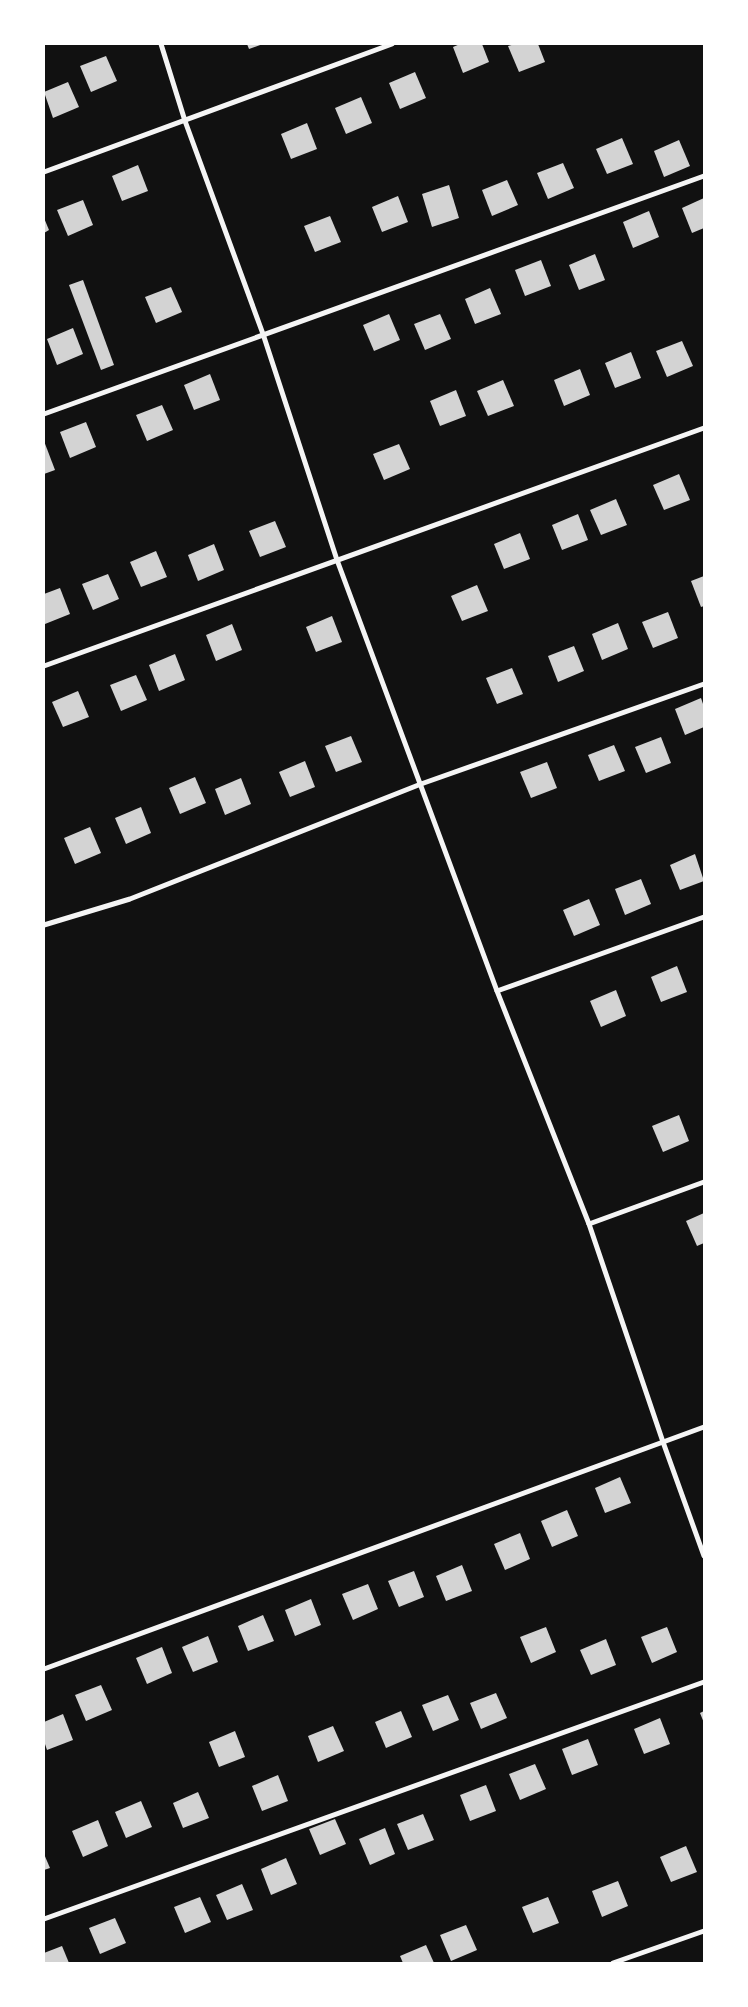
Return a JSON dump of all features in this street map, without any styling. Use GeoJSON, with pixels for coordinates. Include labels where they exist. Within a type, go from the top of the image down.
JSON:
{"type":"FeatureCollection","features":[{"type":"Feature","properties":{"kind":"street"},"geometry":{"type":"LineString","coordinates":[[161,44],[185,121],[263,334],[337,560],[497,991],[589,1224],[704,1556]]}},
{"type":"Feature","properties":{"kind":"street"},"geometry":{"type":"LineString","coordinates":[[44,172],[392,44]]}},
{"type":"Feature","properties":{"kind":"street"},"geometry":{"type":"LineString","coordinates":[[44,414],[704,176]]}},
{"type":"Feature","properties":{"kind":"street"},"geometry":{"type":"LineString","coordinates":[[44,666],[704,428]]}},
{"type":"Feature","properties":{"kind":"street"},"geometry":{"type":"LineString","coordinates":[[44,925],[130,899],[421,784],[704,684]]}},
{"type":"Feature","properties":{"kind":"street"},"geometry":{"type":"LineString","coordinates":[[497,991],[704,917]]}},
{"type":"Feature","properties":{"kind":"street"},"geometry":{"type":"LineString","coordinates":[[589,1224],[704,1182]]}},
{"type":"Feature","properties":{"kind":"street"},"geometry":{"type":"LineString","coordinates":[[44,1669],[704,1427]]}},
{"type":"Feature","properties":{"kind":"street"},"geometry":{"type":"LineString","coordinates":[[44,1919],[704,1682]]}},
{"type":"Feature","properties":{"kind":"street"},"geometry":{"type":"LineString","coordinates":[[614,1963],[704,1931]]}},
{"type":"Feature","properties":{"kind":"building"},"geometry":{"type":"Polygon","coordinates":[[[247,44],[263,44],[249,49],[247,44]]]}},
{"type":"Feature","properties":{"kind":"building"},"geometry":{"type":"Polygon","coordinates":[[[460,44],[482,44],[489,62],[463,73],[453,47],[460,44]]]}},
{"type":"Feature","properties":{"kind":"building"},"geometry":{"type":"Polygon","coordinates":[[[515,44],[538,44],[545,62],[519,72],[508,46],[515,44]]]}},
{"type":"Feature","properties":{"kind":"building"},"geometry":{"type":"Polygon","coordinates":[[[106,56],[117,81],[91,92],[80,66],[106,56]]]}},
{"type":"Feature","properties":{"kind":"building"},"geometry":{"type":"Polygon","coordinates":[[[415,72],[426,98],[400,109],[389,83],[415,72]]]}},
{"type":"Feature","properties":{"kind":"building"},"geometry":{"type":"Polygon","coordinates":[[[68,82],[79,107],[53,118],[44,92],[68,82]]]}},
{"type":"Feature","properties":{"kind":"building"},"geometry":{"type":"Polygon","coordinates":[[[361,97],[372,123],[346,134],[335,108],[361,97]]]}},
{"type":"Feature","properties":{"kind":"building"},"geometry":{"type":"Polygon","coordinates":[[[307,123],[317,149],[291,159],[281,134],[307,123]]]}},
{"type":"Feature","properties":{"kind":"building"},"geometry":{"type":"Polygon","coordinates":[[[622,138],[633,164],[607,174],[596,149],[622,138]]]}},
{"type":"Feature","properties":{"kind":"building"},"geometry":{"type":"Polygon","coordinates":[[[679,140],[690,166],[664,177],[654,151],[679,140]]]}},
{"type":"Feature","properties":{"kind":"building"},"geometry":{"type":"Polygon","coordinates":[[[563,163],[574,188],[548,199],[537,173],[563,163]]]}},
{"type":"Feature","properties":{"kind":"building"},"geometry":{"type":"Polygon","coordinates":[[[138,165],[148,191],[122,201],[112,176],[138,165]]]}},
{"type":"Feature","properties":{"kind":"building"},"geometry":{"type":"Polygon","coordinates":[[[507,180],[518,205],[492,216],[482,190],[507,180]]]}},
{"type":"Feature","properties":{"kind":"building"},"geometry":{"type":"Polygon","coordinates":[[[449,185],[459,218],[432,227],[422,194],[449,185]]]}},
{"type":"Feature","properties":{"kind":"building"},"geometry":{"type":"Polygon","coordinates":[[[398,196],[408,222],[382,232],[372,207],[398,196]]]}},
{"type":"Feature","properties":{"kind":"building"},"geometry":{"type":"Polygon","coordinates":[[[704,198],[704,228],[692,233],[682,208],[704,198]]]}},
{"type":"Feature","properties":{"kind":"building"},"geometry":{"type":"Polygon","coordinates":[[[83,200],[93,225],[68,236],[57,210],[83,200]]]}},
{"type":"Feature","properties":{"kind":"building"},"geometry":{"type":"Polygon","coordinates":[[[649,211],[659,237],[633,248],[623,222],[649,211]]]}},
{"type":"Feature","properties":{"kind":"building"},"geometry":{"type":"Polygon","coordinates":[[[330,216],[341,242],[315,252],[304,226],[330,216]]]}},
{"type":"Feature","properties":{"kind":"building"},"geometry":{"type":"Polygon","coordinates":[[[44,218],[49,230],[44,233],[44,218]]]}},
{"type":"Feature","properties":{"kind":"building"},"geometry":{"type":"Polygon","coordinates":[[[595,254],[605,280],[579,290],[569,265],[595,254]]]}},
{"type":"Feature","properties":{"kind":"building"},"geometry":{"type":"Polygon","coordinates":[[[541,260],[551,286],[525,296],[515,270],[541,260]]]}},
{"type":"Feature","properties":{"kind":"building"},"geometry":{"type":"Polygon","coordinates":[[[83,280],[114,365],[101,370],[69,285],[83,280]]]}},
{"type":"Feature","properties":{"kind":"building"},"geometry":{"type":"Polygon","coordinates":[[[171,287],[182,312],[156,323],[145,297],[171,287]]]}},
{"type":"Feature","properties":{"kind":"building"},"geometry":{"type":"Polygon","coordinates":[[[490,288],[501,314],[475,324],[465,299],[490,288]]]}},
{"type":"Feature","properties":{"kind":"building"},"geometry":{"type":"Polygon","coordinates":[[[389,314],[400,340],[374,351],[363,325],[389,314]]]}},
{"type":"Feature","properties":{"kind":"building"},"geometry":{"type":"Polygon","coordinates":[[[440,314],[451,339],[425,350],[414,324],[440,314]]]}},
{"type":"Feature","properties":{"kind":"building"},"geometry":{"type":"Polygon","coordinates":[[[73,328],[83,354],[57,365],[47,339],[73,328]]]}},
{"type":"Feature","properties":{"kind":"building"},"geometry":{"type":"Polygon","coordinates":[[[682,341],[693,366],[667,377],[656,351],[682,341]]]}},
{"type":"Feature","properties":{"kind":"building"},"geometry":{"type":"Polygon","coordinates":[[[631,352],[641,378],[615,388],[605,363],[631,352]]]}},
{"type":"Feature","properties":{"kind":"building"},"geometry":{"type":"Polygon","coordinates":[[[580,369],[590,395],[564,406],[554,380],[580,369]]]}},
{"type":"Feature","properties":{"kind":"building"},"geometry":{"type":"Polygon","coordinates":[[[210,374],[220,400],[194,410],[184,385],[210,374]]]}},
{"type":"Feature","properties":{"kind":"building"},"geometry":{"type":"Polygon","coordinates":[[[503,380],[514,406],[488,416],[477,391],[503,380]]]}},
{"type":"Feature","properties":{"kind":"building"},"geometry":{"type":"Polygon","coordinates":[[[456,390],[466,416],[440,426],[430,401],[456,390]]]}},
{"type":"Feature","properties":{"kind":"building"},"geometry":{"type":"Polygon","coordinates":[[[162,405],[173,430],[147,441],[136,415],[162,405]]]}},
{"type":"Feature","properties":{"kind":"building"},"geometry":{"type":"Polygon","coordinates":[[[86,422],[96,447],[70,458],[60,432],[86,422]]]}},
{"type":"Feature","properties":{"kind":"building"},"geometry":{"type":"Polygon","coordinates":[[[44,441],[55,470],[44,474],[44,441]]]}},
{"type":"Feature","properties":{"kind":"building"},"geometry":{"type":"Polygon","coordinates":[[[399,444],[410,469],[384,480],[373,454],[399,444]]]}},
{"type":"Feature","properties":{"kind":"building"},"geometry":{"type":"Polygon","coordinates":[[[679,474],[690,500],[664,510],[653,485],[679,474]]]}},
{"type":"Feature","properties":{"kind":"building"},"geometry":{"type":"Polygon","coordinates":[[[616,499],[627,525],[601,535],[590,510],[616,499]]]}},
{"type":"Feature","properties":{"kind":"building"},"geometry":{"type":"Polygon","coordinates":[[[578,514],[588,540],[562,550],[552,525],[578,514]]]}},
{"type":"Feature","properties":{"kind":"building"},"geometry":{"type":"Polygon","coordinates":[[[275,521],[286,547],[260,557],[249,531],[275,521]]]}},
{"type":"Feature","properties":{"kind":"building"},"geometry":{"type":"Polygon","coordinates":[[[520,533],[530,559],[504,569],[494,544],[520,533]]]}},
{"type":"Feature","properties":{"kind":"building"},"geometry":{"type":"Polygon","coordinates":[[[214,544],[224,570],[198,581],[188,555],[214,544]]]}},
{"type":"Feature","properties":{"kind":"building"},"geometry":{"type":"Polygon","coordinates":[[[156,551],[167,577],[141,587],[130,562],[156,551]]]}},
{"type":"Feature","properties":{"kind":"building"},"geometry":{"type":"Polygon","coordinates":[[[108,574],[119,599],[93,610],[82,584],[108,574]]]}},
{"type":"Feature","properties":{"kind":"building"},"geometry":{"type":"Polygon","coordinates":[[[704,576],[704,606],[701,607],[691,581],[704,576]]]}},
{"type":"Feature","properties":{"kind":"building"},"geometry":{"type":"Polygon","coordinates":[[[477,585],[488,611],[462,621],[451,596],[477,585]]]}},
{"type":"Feature","properties":{"kind":"building"},"geometry":{"type":"Polygon","coordinates":[[[60,588],[70,614],[45,624],[44,594],[60,588]]]}},
{"type":"Feature","properties":{"kind":"building"},"geometry":{"type":"Polygon","coordinates":[[[668,612],[678,638],[653,648],[642,622],[668,612]]]}},
{"type":"Feature","properties":{"kind":"building"},"geometry":{"type":"Polygon","coordinates":[[[332,616],[342,642],[316,652],[306,627],[332,616]]]}},
{"type":"Feature","properties":{"kind":"building"},"geometry":{"type":"Polygon","coordinates":[[[618,623],[628,649],[602,660],[592,634],[618,623]]]}},
{"type":"Feature","properties":{"kind":"building"},"geometry":{"type":"Polygon","coordinates":[[[232,624],[242,650],[216,661],[206,635],[232,624]]]}},
{"type":"Feature","properties":{"kind":"building"},"geometry":{"type":"Polygon","coordinates":[[[574,646],[584,671],[558,682],[548,656],[574,646]]]}},
{"type":"Feature","properties":{"kind":"building"},"geometry":{"type":"Polygon","coordinates":[[[175,654],[185,680],[159,691],[149,665],[175,654]]]}},
{"type":"Feature","properties":{"kind":"building"},"geometry":{"type":"Polygon","coordinates":[[[512,668],[523,694],[497,704],[486,678],[512,668]]]}},
{"type":"Feature","properties":{"kind":"building"},"geometry":{"type":"Polygon","coordinates":[[[136,675],[147,700],[121,711],[110,685],[136,675]]]}},
{"type":"Feature","properties":{"kind":"building"},"geometry":{"type":"Polygon","coordinates":[[[78,691],[89,717],[63,727],[52,702],[78,691]]]}},
{"type":"Feature","properties":{"kind":"building"},"geometry":{"type":"Polygon","coordinates":[[[701,698],[704,707],[704,727],[685,735],[675,709],[701,698]]]}},
{"type":"Feature","properties":{"kind":"building"},"geometry":{"type":"Polygon","coordinates":[[[351,736],[362,762],[336,772],[325,746],[351,736]]]}},
{"type":"Feature","properties":{"kind":"building"},"geometry":{"type":"Polygon","coordinates":[[[661,737],[671,763],[646,773],[635,747],[661,737]]]}},
{"type":"Feature","properties":{"kind":"building"},"geometry":{"type":"Polygon","coordinates":[[[614,745],[625,771],[599,781],[588,755],[614,745]]]}},
{"type":"Feature","properties":{"kind":"building"},"geometry":{"type":"Polygon","coordinates":[[[305,761],[315,787],[290,797],[279,772],[305,761]]]}},
{"type":"Feature","properties":{"kind":"building"},"geometry":{"type":"Polygon","coordinates":[[[547,762],[557,788],[531,798],[520,772],[547,762]]]}},
{"type":"Feature","properties":{"kind":"building"},"geometry":{"type":"Polygon","coordinates":[[[195,777],[206,803],[180,814],[169,788],[195,777]]]}},
{"type":"Feature","properties":{"kind":"building"},"geometry":{"type":"Polygon","coordinates":[[[241,778],[251,804],[225,815],[215,789],[241,778]]]}},
{"type":"Feature","properties":{"kind":"building"},"geometry":{"type":"Polygon","coordinates":[[[141,807],[151,833],[126,844],[115,818],[141,807]]]}},
{"type":"Feature","properties":{"kind":"building"},"geometry":{"type":"Polygon","coordinates":[[[90,827],[101,853],[75,864],[64,838],[90,827]]]}},
{"type":"Feature","properties":{"kind":"building"},"geometry":{"type":"Polygon","coordinates":[[[695,854],[704,881],[680,890],[670,865],[695,854]]]}},
{"type":"Feature","properties":{"kind":"building"},"geometry":{"type":"Polygon","coordinates":[[[641,879],[651,904],[625,915],[615,889],[641,879]]]}},
{"type":"Feature","properties":{"kind":"building"},"geometry":{"type":"Polygon","coordinates":[[[589,899],[600,925],[574,936],[563,910],[589,899]]]}},
{"type":"Feature","properties":{"kind":"building"},"geometry":{"type":"Polygon","coordinates":[[[677,966],[687,992],[661,1002],[651,977],[677,966]]]}},
{"type":"Feature","properties":{"kind":"building"},"geometry":{"type":"Polygon","coordinates":[[[616,990],[626,1016],[601,1027],[590,1001],[616,990]]]}},
{"type":"Feature","properties":{"kind":"building"},"geometry":{"type":"Polygon","coordinates":[[[679,1115],[689,1141],[663,1152],[652,1126],[679,1115]]]}},
{"type":"Feature","properties":{"kind":"building"},"geometry":{"type":"Polygon","coordinates":[[[704,1213],[704,1243],[697,1246],[686,1221],[704,1213]]]}},
{"type":"Feature","properties":{"kind":"building"},"geometry":{"type":"Polygon","coordinates":[[[620,1477],[631,1503],[605,1513],[595,1488],[620,1477]]]}},
{"type":"Feature","properties":{"kind":"building"},"geometry":{"type":"Polygon","coordinates":[[[567,1510],[578,1536],[552,1547],[541,1521],[567,1510]]]}},
{"type":"Feature","properties":{"kind":"building"},"geometry":{"type":"Polygon","coordinates":[[[520,1533],[530,1559],[505,1570],[494,1544],[520,1533]]]}},
{"type":"Feature","properties":{"kind":"building"},"geometry":{"type":"Polygon","coordinates":[[[462,1565],[472,1591],[446,1601],[436,1576],[462,1565]]]}},
{"type":"Feature","properties":{"kind":"building"},"geometry":{"type":"Polygon","coordinates":[[[414,1571],[424,1597],[399,1607],[388,1581],[414,1571]]]}},
{"type":"Feature","properties":{"kind":"building"},"geometry":{"type":"Polygon","coordinates":[[[368,1584],[378,1609],[353,1620],[342,1594],[368,1584]]]}},
{"type":"Feature","properties":{"kind":"building"},"geometry":{"type":"Polygon","coordinates":[[[311,1599],[321,1625],[295,1636],[285,1610],[311,1599]]]}},
{"type":"Feature","properties":{"kind":"building"},"geometry":{"type":"Polygon","coordinates":[[[263,1615],[274,1641],[248,1651],[238,1626],[263,1615]]]}},
{"type":"Feature","properties":{"kind":"building"},"geometry":{"type":"Polygon","coordinates":[[[546,1627],[556,1652],[531,1663],[520,1637],[546,1627]]]}},
{"type":"Feature","properties":{"kind":"building"},"geometry":{"type":"Polygon","coordinates":[[[667,1627],[677,1652],[652,1663],[641,1637],[667,1627]]]}},
{"type":"Feature","properties":{"kind":"building"},"geometry":{"type":"Polygon","coordinates":[[[208,1636],[218,1662],[193,1672],[182,1647],[208,1636]]]}},
{"type":"Feature","properties":{"kind":"building"},"geometry":{"type":"Polygon","coordinates":[[[606,1639],[616,1665],[591,1675],[580,1650],[606,1639]]]}},
{"type":"Feature","properties":{"kind":"building"},"geometry":{"type":"Polygon","coordinates":[[[162,1647],[172,1673],[147,1684],[136,1658],[162,1647]]]}},
{"type":"Feature","properties":{"kind":"building"},"geometry":{"type":"Polygon","coordinates":[[[101,1685],[112,1710],[86,1721],[75,1695],[101,1685]]]}},
{"type":"Feature","properties":{"kind":"building"},"geometry":{"type":"Polygon","coordinates":[[[496,1693],[507,1718],[481,1729],[470,1703],[496,1693]]]}},
{"type":"Feature","properties":{"kind":"building"},"geometry":{"type":"Polygon","coordinates":[[[448,1695],[459,1720],[433,1731],[422,1705],[448,1695]]]}},
{"type":"Feature","properties":{"kind":"building"},"geometry":{"type":"Polygon","coordinates":[[[401,1711],[412,1737],[386,1748],[375,1722],[401,1711]]]}},
{"type":"Feature","properties":{"kind":"building"},"geometry":{"type":"Polygon","coordinates":[[[704,1711],[704,1723],[700,1713],[704,1711]]]}},
{"type":"Feature","properties":{"kind":"building"},"geometry":{"type":"Polygon","coordinates":[[[63,1714],[73,1740],[47,1750],[44,1741],[44,1722],[63,1714]]]}},
{"type":"Feature","properties":{"kind":"building"},"geometry":{"type":"Polygon","coordinates":[[[660,1718],[670,1744],[644,1754],[634,1729],[660,1718]]]}},
{"type":"Feature","properties":{"kind":"building"},"geometry":{"type":"Polygon","coordinates":[[[333,1726],[344,1751],[318,1762],[308,1736],[333,1726]]]}},
{"type":"Feature","properties":{"kind":"building"},"geometry":{"type":"Polygon","coordinates":[[[235,1731],[245,1757],[219,1767],[209,1742],[235,1731]]]}},
{"type":"Feature","properties":{"kind":"building"},"geometry":{"type":"Polygon","coordinates":[[[588,1739],[598,1765],[572,1775],[562,1749],[588,1739]]]}},
{"type":"Feature","properties":{"kind":"building"},"geometry":{"type":"Polygon","coordinates":[[[535,1764],[546,1789],[520,1800],[509,1774],[535,1764]]]}},
{"type":"Feature","properties":{"kind":"building"},"geometry":{"type":"Polygon","coordinates":[[[278,1775],[288,1801],[262,1811],[252,1786],[278,1775]]]}},
{"type":"Feature","properties":{"kind":"building"},"geometry":{"type":"Polygon","coordinates":[[[486,1785],[496,1811],[470,1821],[460,1795],[486,1785]]]}},
{"type":"Feature","properties":{"kind":"building"},"geometry":{"type":"Polygon","coordinates":[[[198,1792],[209,1818],[183,1828],[173,1803],[198,1792]]]}},
{"type":"Feature","properties":{"kind":"building"},"geometry":{"type":"Polygon","coordinates":[[[141,1801],[152,1827],[126,1838],[115,1812],[141,1801]]]}},
{"type":"Feature","properties":{"kind":"building"},"geometry":{"type":"Polygon","coordinates":[[[423,1814],[434,1840],[408,1850],[397,1824],[423,1814]]]}},
{"type":"Feature","properties":{"kind":"building"},"geometry":{"type":"Polygon","coordinates":[[[335,1819],[346,1844],[320,1855],[309,1829],[335,1819]]]}},
{"type":"Feature","properties":{"kind":"building"},"geometry":{"type":"Polygon","coordinates":[[[98,1820],[108,1846],[83,1857],[72,1831],[98,1820]]]}},
{"type":"Feature","properties":{"kind":"building"},"geometry":{"type":"Polygon","coordinates":[[[385,1828],[395,1854],[370,1865],[359,1839],[385,1828]]]}},
{"type":"Feature","properties":{"kind":"building"},"geometry":{"type":"Polygon","coordinates":[[[686,1846],[697,1872],[671,1882],[660,1857],[686,1846]]]}},
{"type":"Feature","properties":{"kind":"building"},"geometry":{"type":"Polygon","coordinates":[[[44,1854],[50,1868],[44,1870],[44,1854]]]}},
{"type":"Feature","properties":{"kind":"building"},"geometry":{"type":"Polygon","coordinates":[[[286,1858],[297,1884],[271,1895],[261,1869],[286,1858]]]}},
{"type":"Feature","properties":{"kind":"building"},"geometry":{"type":"Polygon","coordinates":[[[618,1881],[628,1906],[602,1917],[592,1891],[618,1881]]]}},
{"type":"Feature","properties":{"kind":"building"},"geometry":{"type":"Polygon","coordinates":[[[242,1884],[253,1910],[227,1920],[216,1895],[242,1884]]]}},
{"type":"Feature","properties":{"kind":"building"},"geometry":{"type":"Polygon","coordinates":[[[200,1897],[211,1922],[185,1933],[174,1907],[200,1897]]]}},
{"type":"Feature","properties":{"kind":"building"},"geometry":{"type":"Polygon","coordinates":[[[548,1897],[559,1923],[533,1933],[522,1907],[548,1897]]]}},
{"type":"Feature","properties":{"kind":"building"},"geometry":{"type":"Polygon","coordinates":[[[115,1918],[126,1943],[100,1954],[89,1928],[115,1918]]]}},
{"type":"Feature","properties":{"kind":"building"},"geometry":{"type":"Polygon","coordinates":[[[466,1925],[477,1950],[451,1961],[440,1935],[466,1925]]]}},
{"type":"Feature","properties":{"kind":"building"},"geometry":{"type":"Polygon","coordinates":[[[426,1945],[434,1963],[403,1963],[400,1956],[426,1945]]]}},
{"type":"Feature","properties":{"kind":"building"},"geometry":{"type":"Polygon","coordinates":[[[62,1946],[69,1963],[44,1963],[44,1953],[62,1946]]]}}]}
